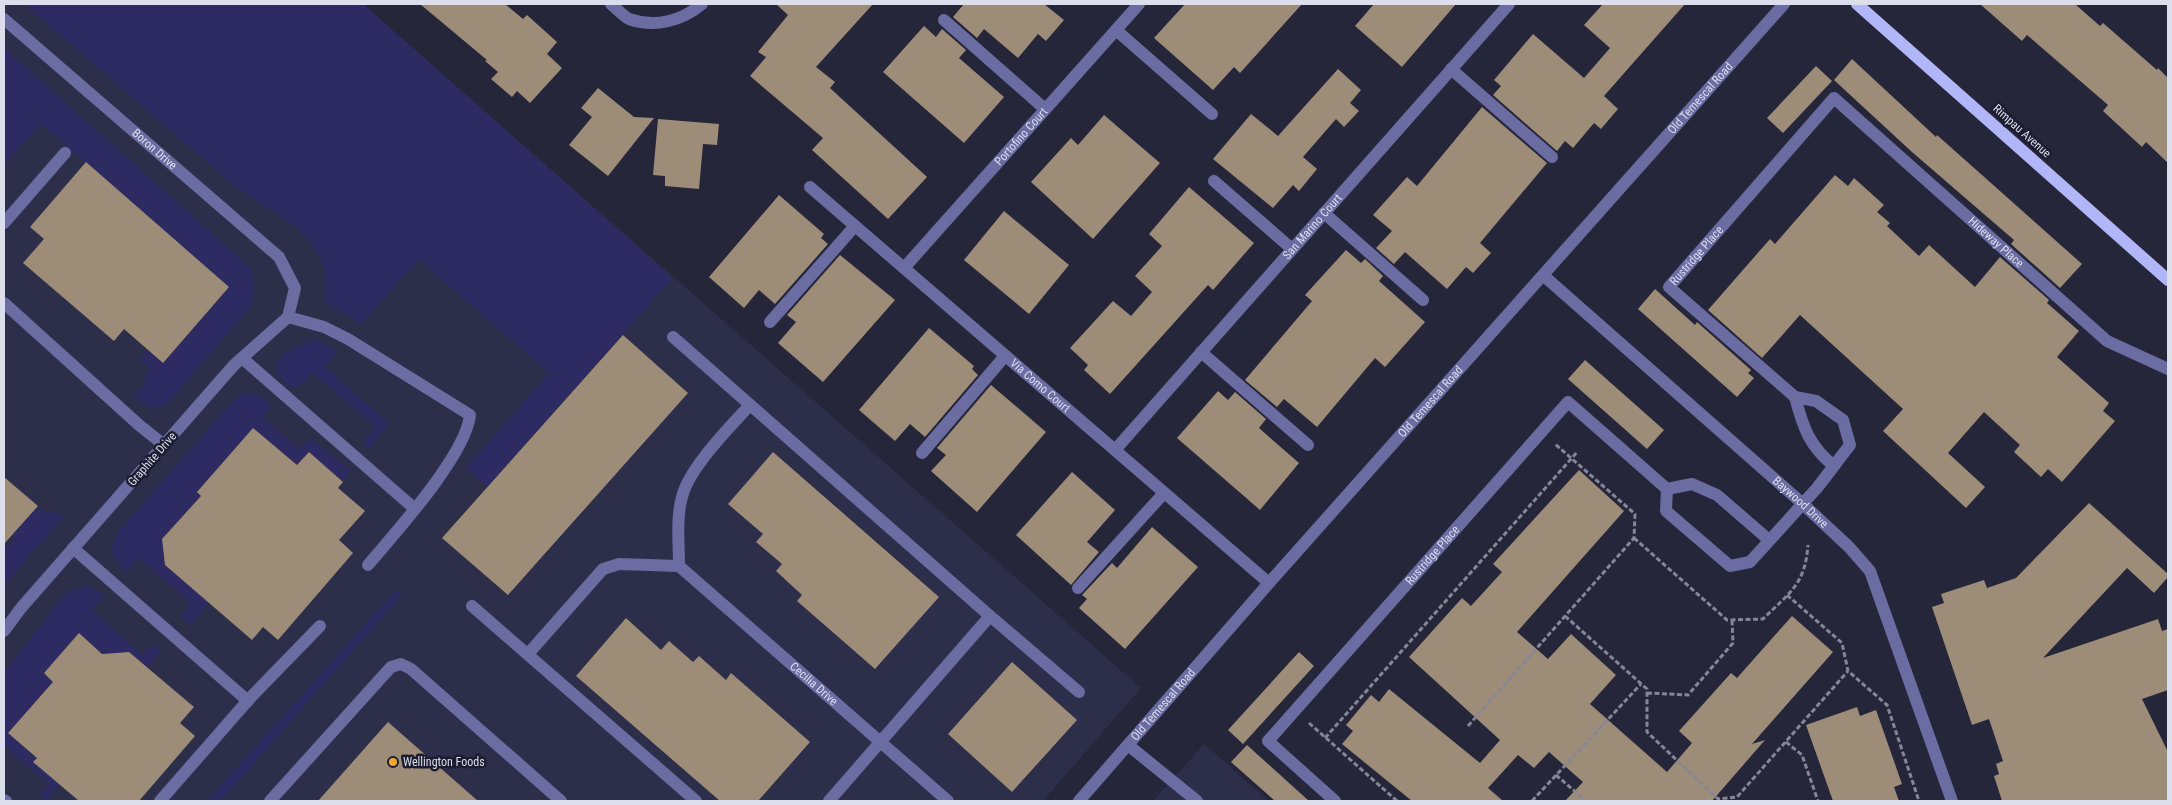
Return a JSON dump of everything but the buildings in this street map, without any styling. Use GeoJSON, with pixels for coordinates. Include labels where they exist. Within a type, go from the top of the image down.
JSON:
{"type":"FeatureCollection","features":[{"type":"Feature","properties":{"kind":"main road","name":"Rimpau Avenue"},"geometry":{"type":"LineString","coordinates":[[1857,4],[2168,280]]}},
{"type":"Feature","properties":{"kind":"street"},"geometry":{"type":"LineString","coordinates":[[611,4],[627,18],[644,22],[666,23],[691,14],[702,4]]}},
{"type":"Feature","properties":{"kind":"street","name":"Portofino Court"},"geometry":{"type":"LineString","coordinates":[[904,268],[1139,4]]}},
{"type":"Feature","properties":{"kind":"street","name":"San Marino Court"},"geometry":{"type":"LineString","coordinates":[[1114,450],[1509,4]]}},
{"type":"Feature","properties":{"kind":"street","name":"Old Temescal Road"},"geometry":{"type":"LineString","coordinates":[[1079,801],[1269,583],[1784,4]]}},
{"type":"Feature","properties":{"kind":"street","name":"Boron Drive"},"geometry":{"type":"LineString","coordinates":[[4,20],[279,258],[295,288],[288,316]]}},
{"type":"Feature","properties":{"kind":"street"},"geometry":{"type":"LineString","coordinates":[[944,20],[1046,109]]}},
{"type":"Feature","properties":{"kind":"street"},"geometry":{"type":"LineString","coordinates":[[1116,30],[1212,114]]}},
{"type":"Feature","properties":{"kind":"street"},"geometry":{"type":"LineString","coordinates":[[1451,69],[1552,157]]}},
{"type":"Feature","properties":{"kind":"street","name":"Hideway Place"},"geometry":{"type":"LineString","coordinates":[[1834,98],[2107,341],[2168,369]]}},
{"type":"Feature","properties":{"kind":"street","name":"Rustridge Place"},"geometry":{"type":"LineString","coordinates":[[1335,801],[1268,741],[1568,402],[1667,489],[1666,511],[1730,566],[1750,562],[1803,504],[1850,445],[1843,420],[1816,401],[1795,397],[1670,287],[1834,98]]}},
{"type":"Feature","properties":{"kind":"street"},"geometry":{"type":"LineString","coordinates":[[4,223],[65,153]]}},
{"type":"Feature","properties":{"kind":"street"},"geometry":{"type":"LineString","coordinates":[[1214,181],[1292,249]]}},
{"type":"Feature","properties":{"kind":"street","name":"Via Como Court"},"geometry":{"type":"LineString","coordinates":[[810,187],[1269,583]]}},
{"type":"Feature","properties":{"kind":"street"},"geometry":{"type":"LineString","coordinates":[[1324,213],[1423,300]]}},
{"type":"Feature","properties":{"kind":"street"},"geometry":{"type":"LineString","coordinates":[[770,322],[854,226]]}},
{"type":"Feature","properties":{"kind":"street","name":"Baywood Drive"},"geometry":{"type":"LineString","coordinates":[[1544,276],[1803,504],[1849,547],[1870,571],[1952,801]]}},
{"type":"Feature","properties":{"kind":"street"},"geometry":{"type":"LineString","coordinates":[[4,303],[139,425],[164,445]]}},
{"type":"Feature","properties":{"kind":"street"},"geometry":{"type":"LineString","coordinates":[[288,316],[324,327],[348,339],[470,415],[469,425],[452,456],[415,509],[368,565]]}},
{"type":"Feature","properties":{"kind":"street","name":"Graphite Drive"},"geometry":{"type":"LineString","coordinates":[[4,631],[21,608],[73,548],[242,358],[288,316]]}},
{"type":"Feature","properties":{"kind":"street"},"geometry":{"type":"LineString","coordinates":[[673,337],[1079,692]]}},
{"type":"Feature","properties":{"kind":"street"},"geometry":{"type":"LineString","coordinates":[[1201,352],[1308,445]]}},
{"type":"Feature","properties":{"kind":"street"},"geometry":{"type":"LineString","coordinates":[[922,453],[1006,356]]}},
{"type":"Feature","properties":{"kind":"street"},"geometry":{"type":"LineString","coordinates":[[242,358],[415,509]]}},
{"type":"Feature","properties":{"kind":"street"},"geometry":{"type":"LineString","coordinates":[[1795,397],[1808,438],[1822,456],[1834,466]]}},
{"type":"Feature","properties":{"kind":"street"},"geometry":{"type":"LineString","coordinates":[[528,654],[603,569],[619,564],[679,566],[678,517],[682,496],[698,465],[750,405]]}},
{"type":"Feature","properties":{"kind":"street"},"geometry":{"type":"LineString","coordinates":[[1667,489],[1692,484],[1717,495],[1769,540]]}},
{"type":"Feature","properties":{"kind":"street"},"geometry":{"type":"LineString","coordinates":[[1078,588],[1164,493]]}},
{"type":"Feature","properties":{"kind":"street"},"geometry":{"type":"LineString","coordinates":[[73,548],[248,701]]}},
{"type":"Feature","properties":{"kind":"street","name":"Cecilia Drive"},"geometry":{"type":"LineString","coordinates":[[679,566],[948,801]]}},
{"type":"Feature","properties":{"kind":"street"},"geometry":{"type":"LineString","coordinates":[[472,606],[696,801]]}},
{"type":"Feature","properties":{"kind":"street"},"geometry":{"type":"LineString","coordinates":[[829,801],[990,616]]}},
{"type":"Feature","properties":{"kind":"street"},"geometry":{"type":"LineString","coordinates":[[160,801],[248,701],[320,626]]}},
{"type":"Feature","properties":{"kind":"street"},"geometry":{"type":"LineString","coordinates":[[270,801],[391,667],[401,664],[411,669],[561,801]]}},
{"type":"Feature","properties":{"kind":"street"},"geometry":{"type":"LineString","coordinates":[[1128,745],[1198,801]]}},
{"type":"Feature","properties":{"kind":"path"},"geometry":{"type":"LineString","coordinates":[[1468,726],[1634,538],[1636,514],[1553,442]]}},
{"type":"Feature","properties":{"kind":"path"},"geometry":{"type":"LineString","coordinates":[[1326,738],[1578,451]]}},
{"type":"Feature","properties":{"kind":"path"},"geometry":{"type":"LineString","coordinates":[[1634,538],[1727,620],[1763,619],[1798,584],[1804,573],[1808,545]]}},
{"type":"Feature","properties":{"kind":"path"},"geometry":{"type":"LineString","coordinates":[[1787,595],[1842,643],[1848,671],[1886,705],[1919,801]]}},
{"type":"Feature","properties":{"kind":"path"},"geometry":{"type":"LineString","coordinates":[[1565,616],[1647,689],[1647,732],[1718,799],[1728,800],[1737,798],[1848,671]]}},
{"type":"Feature","properties":{"kind":"path"},"geometry":{"type":"LineString","coordinates":[[1647,693],[1688,694],[1733,643],[1732,620]]}},
{"type":"Feature","properties":{"kind":"path"},"geometry":{"type":"LineString","coordinates":[[1532,801],[1641,684]]}},
{"type":"Feature","properties":{"kind":"path"},"geometry":{"type":"LineString","coordinates":[[1306,721],[1396,801]]}},
{"type":"Feature","properties":{"kind":"path"},"geometry":{"type":"LineString","coordinates":[[1786,742],[1802,755],[1818,801]]}},
{"type":"Feature","properties":{"kind":"path"},"geometry":{"type":"LineString","coordinates":[[1556,775],[1586,801]]}},
{"type":"Feature","properties":{"kind":"shaded area"},"geometry":{"type":"Polygon","coordinates":[[[4,4],[363,4],[1141,688],[1043,801],[4,801],[4,4]]]}},
{"type":"Feature","properties":{"kind":"shaded area"},"geometry":{"type":"Polygon","coordinates":[[[24,4],[363,4],[673,278],[487,487],[466,468],[549,373],[419,260],[361,324],[326,303],[325,276],[321,259],[310,242],[296,227],[237,188],[24,4]]]}},
{"type":"Feature","properties":{"kind":"shaded area"},"geometry":{"type":"Polygon","coordinates":[[[4,48],[250,267],[254,288],[249,309],[170,401],[160,407],[151,408],[134,396],[147,381],[144,377],[151,369],[139,359],[147,350],[163,363],[229,287],[41,124],[4,165],[4,48]]]}},
{"type":"Feature","properties":{"kind":"shaded area"},"geometry":{"type":"Polygon","coordinates":[[[310,340],[320,340],[337,351],[325,367],[389,424],[369,449],[363,444],[376,427],[313,373],[303,383],[295,387],[284,381],[278,373],[277,365],[280,358],[292,349],[310,340]]]}},
{"type":"Feature","properties":{"kind":"shaded area"},"geometry":{"type":"Polygon","coordinates":[[[251,393],[259,395],[272,405],[262,417],[299,449],[310,438],[351,471],[343,482],[309,452],[297,465],[253,428],[197,492],[201,496],[162,539],[165,565],[209,603],[190,625],[182,617],[191,603],[139,558],[126,572],[113,554],[112,544],[117,533],[232,402],[242,394],[251,393]]]}},
{"type":"Feature","properties":{"kind":"shaded area"},"geometry":{"type":"Polygon","coordinates":[[[35,509],[65,515],[4,585],[4,551],[15,538],[12,535],[35,509]]]}},
{"type":"Feature","properties":{"kind":"shaded area"},"geometry":{"type":"Polygon","coordinates":[[[87,585],[104,595],[91,610],[142,654],[153,645],[162,649],[147,668],[129,652],[102,654],[79,633],[44,673],[53,682],[20,725],[17,722],[8,733],[37,758],[34,762],[60,785],[48,799],[43,800],[41,792],[48,784],[4,745],[4,672],[67,592],[87,585]]]}},
{"type":"Feature","properties":{"kind":"shaded area"},"geometry":{"type":"Polygon","coordinates":[[[396,590],[402,595],[221,801],[207,801],[396,590]]]}},
{"type":"Feature","properties":{"kind":"shaded area"},"geometry":{"type":"Polygon","coordinates":[[[1204,744],[1269,801],[1153,801],[1204,744]]]}},
{"type":"Feature","properties":{"kind":"place","name":"Wellington Foods"},"geometry":{"type":"Point","coordinates":[393,762]}}]}
